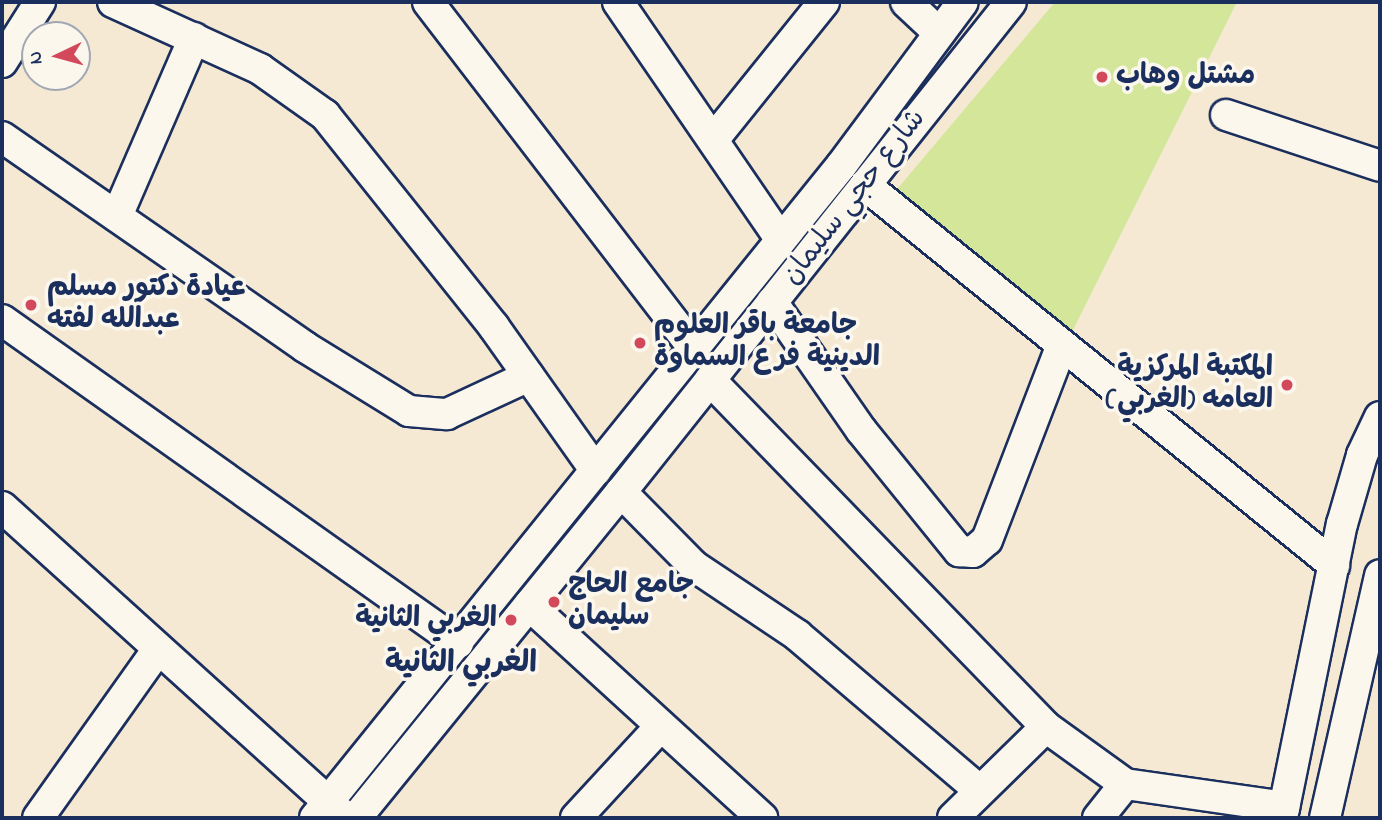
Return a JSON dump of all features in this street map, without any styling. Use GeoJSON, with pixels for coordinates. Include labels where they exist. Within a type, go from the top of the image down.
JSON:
{"type":"FeatureCollection","features":[{"type":"Feature","properties":{"kind":"street"},"geometry":{"type":"LineString","coordinates":[[2,62],[40,2]]}},
{"type":"Feature","properties":{"kind":"street"},"geometry":{"type":"LineString","coordinates":[[113,2],[260,69],[325,115],[494,327],[596,471]]}},
{"type":"Feature","properties":{"kind":"street"},"geometry":{"type":"LineString","coordinates":[[428,2],[694,349]]}},
{"type":"Feature","properties":{"kind":"street"},"geometry":{"type":"LineString","coordinates":[[618,2],[781,240]]}},
{"type":"Feature","properties":{"kind":"street"},"geometry":{"type":"LineString","coordinates":[[713,139],[824,2]]}},
{"type":"Feature","properties":{"kind":"street"},"geometry":{"type":"LineString","coordinates":[[906,2],[938,32]]}},
{"type":"Feature","properties":{"kind":"street","name":"شارع حجي سليمان"},"geometry":{"type":"LineString","coordinates":[[330,813],[457,643],[841,166],[938,32],[963,2]]}},
{"type":"Feature","properties":{"kind":"street","name":"شارع حجي سليمان"},"geometry":{"type":"LineString","coordinates":[[356,818],[621,492],[1011,2]]}},
{"type":"Feature","properties":{"kind":"street"},"geometry":{"type":"LineString","coordinates":[[117,216],[194,38]]}},
{"type":"Feature","properties":{"kind":"street"},"geometry":{"type":"LineString","coordinates":[[1226,115],[1380,166]]}},
{"type":"Feature","properties":{"kind":"street"},"geometry":{"type":"LineString","coordinates":[[2,136],[305,347],[409,411],[447,414],[529,376]]}},
{"type":"Feature","properties":{"kind":"street"},"geometry":{"type":"LineString","coordinates":[[865,185],[1334,565]]}},
{"type":"Feature","properties":{"kind":"street"},"geometry":{"type":"LineString","coordinates":[[772,302],[860,430],[959,551],[973,552],[987,540],[1062,345]]}},
{"type":"Feature","properties":{"kind":"street"},"geometry":{"type":"LineString","coordinates":[[2,320],[457,643]]}},
{"type":"Feature","properties":{"kind":"street"},"geometry":{"type":"LineString","coordinates":[[710,380],[1046,726],[1125,784],[1283,813],[1334,565],[1362,454],[1380,417]]}},
{"type":"Feature","properties":{"kind":"street"},"geometry":{"type":"LineString","coordinates":[[621,492],[694,566],[797,635],[980,791]]}},
{"type":"Feature","properties":{"kind":"street"},"geometry":{"type":"LineString","coordinates":[[2,507],[159,649],[330,813]]}},
{"type":"Feature","properties":{"kind":"street"},"geometry":{"type":"LineString","coordinates":[[1325,818],[1380,575]]}},
{"type":"Feature","properties":{"kind":"street"},"geometry":{"type":"LineString","coordinates":[[529,606],[762,818]]}},
{"type":"Feature","properties":{"kind":"street"},"geometry":{"type":"LineString","coordinates":[[38,818],[159,649]]}},
{"type":"Feature","properties":{"kind":"street"},"geometry":{"type":"LineString","coordinates":[[576,818],[661,726]]}},
{"type":"Feature","properties":{"kind":"street"},"geometry":{"type":"LineString","coordinates":[[953,818],[1046,726]]}},
{"type":"Feature","properties":{"kind":"street"},"geometry":{"type":"LineString","coordinates":[[1098,818],[1125,784]]}},
{"type":"Feature","properties":{"kind":"green space"},"geometry":{"type":"Polygon","coordinates":[[[1055,2],[1237,2],[1070,336],[893,194],[1055,2]]]}},
{"type":"Feature","properties":{"kind":"place","name":"مشتل وهاب"},"geometry":{"type":"Point","coordinates":[1102,77]}},
{"type":"Feature","properties":{"kind":"place","name":"عيادة دكتور مسلم عبدالله لفته"},"geometry":{"type":"Point","coordinates":[31,305]}},
{"type":"Feature","properties":{"kind":"place","name":"جامعة باقر العلوم الدينية فرع السماوة"},"geometry":{"type":"Point","coordinates":[640,343]}},
{"type":"Feature","properties":{"kind":"place","name":"المكتبة المركزية العامه (الغربي)"},"geometry":{"type":"Point","coordinates":[1287,385]}},
{"type":"Feature","properties":{"kind":"place","name":"جامع الحاج سليمان"},"geometry":{"type":"Point","coordinates":[554,602]}},
{"type":"Feature","properties":{"kind":"place","name":"الغربي الثانية"},"geometry":{"type":"Point","coordinates":[511,620]}},
{"type":"Feature","properties":{"kind":"district","name":"الغربي الثانية"},"geometry":{"type":"Point","coordinates":[461,664]}}]}
